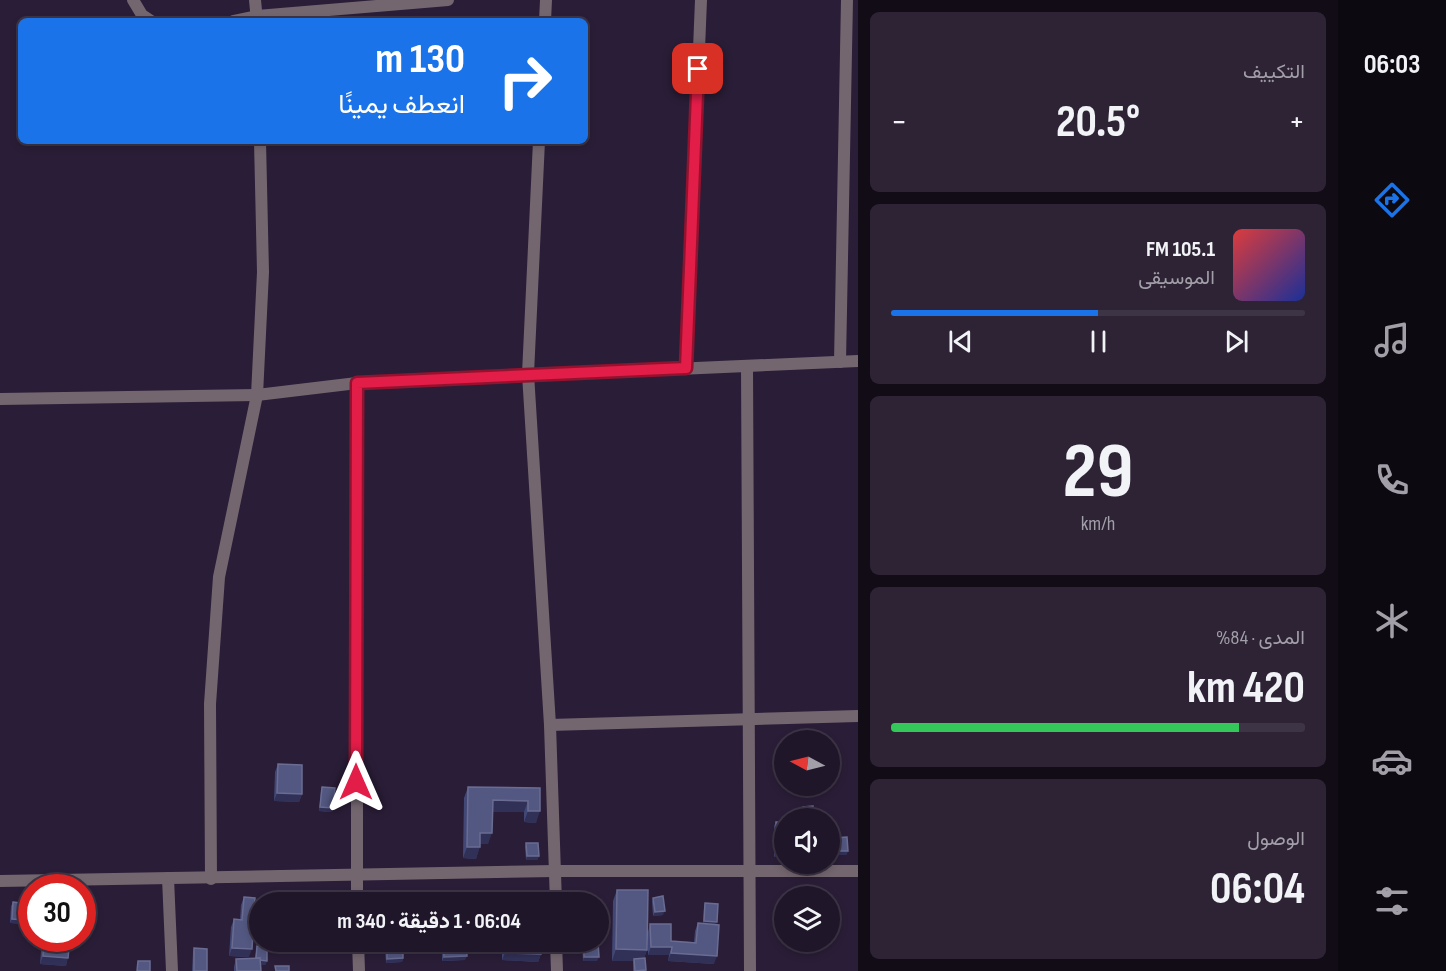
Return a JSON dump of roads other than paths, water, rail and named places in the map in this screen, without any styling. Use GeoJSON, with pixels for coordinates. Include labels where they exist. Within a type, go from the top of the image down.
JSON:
{"type":"FeatureCollection","features":[{"type":"Feature","properties":{"kind":"street"},"geometry":{"type":"LineString","coordinates":[[133,0],[142,15],[147,18]]}},
{"type":"Feature","properties":{"kind":"street"},"geometry":{"type":"LineString","coordinates":[[255,0],[257,18]]}},
{"type":"Feature","properties":{"kind":"street"},"geometry":{"type":"LineString","coordinates":[[267,18],[448,0]]}},
{"type":"Feature","properties":{"kind":"street"},"geometry":{"type":"LineString","coordinates":[[545,18],[546,0]]}},
{"type":"Feature","properties":{"kind":"street"},"geometry":{"type":"LineString","coordinates":[[686,368],[701,0]]}},
{"type":"Feature","properties":{"kind":"street"},"geometry":{"type":"LineString","coordinates":[[840,362],[847,0]]}},
{"type":"Feature","properties":{"kind":"street"},"geometry":{"type":"LineString","coordinates":[[211,879],[210,704],[219,577],[257,395],[263,272],[260,144]]}},
{"type":"Feature","properties":{"kind":"street"},"geometry":{"type":"LineString","coordinates":[[539,144],[528,374],[550,725],[556,892]]}},
{"type":"Feature","properties":{"kind":"street"},"geometry":{"type":"LineString","coordinates":[[0,399],[257,395],[357,383],[858,361]]}},
{"type":"Feature","properties":{"kind":"street"},"geometry":{"type":"LineString","coordinates":[[747,366],[750,971]]}},
{"type":"Feature","properties":{"kind":"street"},"geometry":{"type":"LineString","coordinates":[[357,383],[357,892]]}},
{"type":"Feature","properties":{"kind":"street"},"geometry":{"type":"LineString","coordinates":[[550,725],[858,716]]}},
{"type":"Feature","properties":{"kind":"street"},"geometry":{"type":"LineString","coordinates":[[0,880],[211,879],[555,871],[858,871]]}},
{"type":"Feature","properties":{"kind":"street"},"geometry":{"type":"LineString","coordinates":[[168,878],[172,971]]}},
{"type":"Feature","properties":{"kind":"street"},"geometry":{"type":"LineString","coordinates":[[358,952],[359,971]]}},
{"type":"Feature","properties":{"kind":"street"},"geometry":{"type":"LineString","coordinates":[[556,952],[557,971]]}}]}
